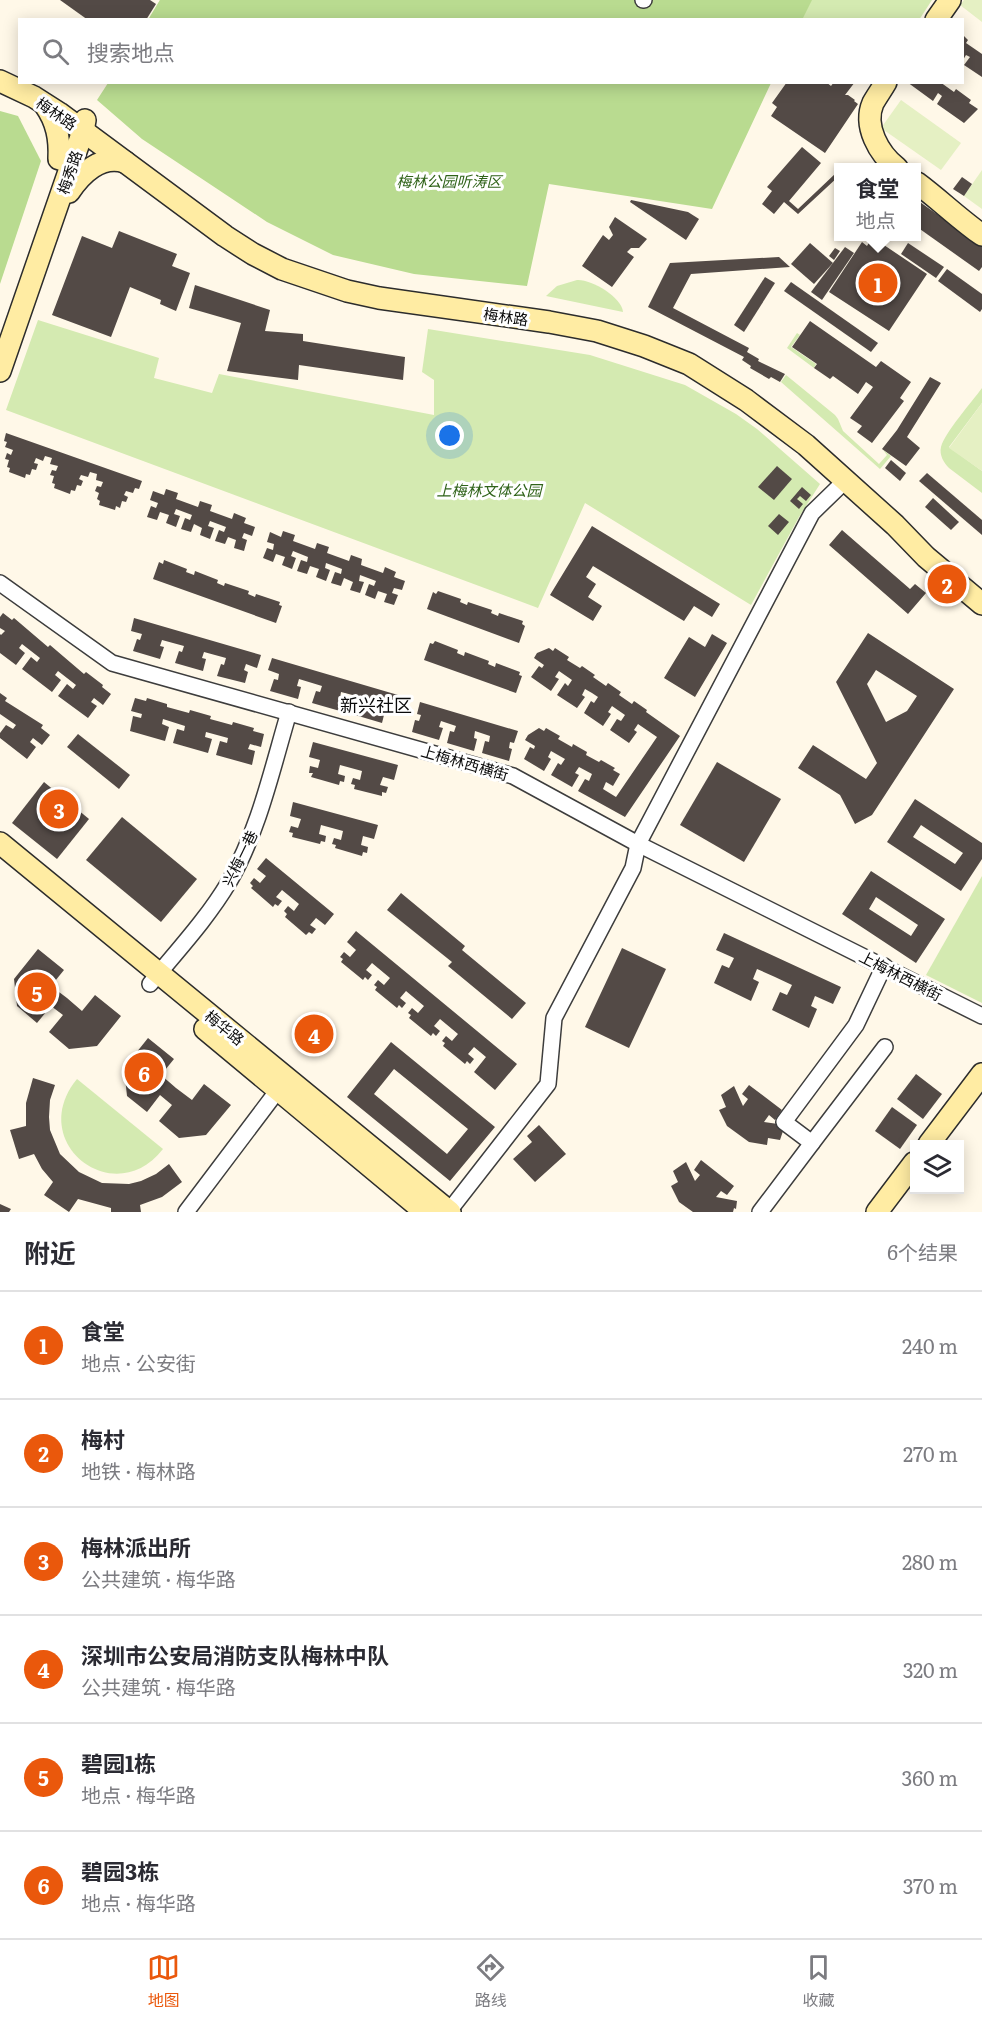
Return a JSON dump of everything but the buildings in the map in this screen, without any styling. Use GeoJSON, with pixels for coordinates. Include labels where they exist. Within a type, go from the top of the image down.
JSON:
{"type":"FeatureCollection","features":[{"type":"Feature","properties":{"kind":"main road"},"geometry":{"type":"LineString","coordinates":[[928,18],[941,0]]}},
{"type":"Feature","properties":{"kind":"main road"},"geometry":{"type":"LineString","coordinates":[[937,18],[950,0]]}},
{"type":"Feature","properties":{"kind":"main road"},"geometry":{"type":"LineString","coordinates":[[0,70],[18,78]]}},
{"type":"Feature","properties":{"kind":"main road","name":"梅林路"},"geometry":{"type":"LineString","coordinates":[[0,81],[81,125],[234,229],[272,252],[314,271],[374,288],[544,311],[610,325],[658,340],[714,366],[750,388],[792,419],[835,455],[938,551],[982,586]]}},
{"type":"Feature","properties":{"kind":"main road","name":"梅林路"},"geometry":{"type":"LineString","coordinates":[[30,84],[125,162],[246,250],[267,262],[298,275],[378,298],[597,331],[677,358],[699,369],[711,380],[776,421],[846,480],[926,557],[982,604]]}},
{"type":"Feature","properties":{"kind":"main road"},"geometry":{"type":"LineString","coordinates":[[885,84],[872,105],[872,135],[893,163]]}},
{"type":"Feature","properties":{"kind":"main road"},"geometry":{"type":"LineString","coordinates":[[43,103],[56,125],[59,159]]}},
{"type":"Feature","properties":{"kind":"main road","name":"梅秀路"},"geometry":{"type":"LineString","coordinates":[[0,329],[66,138],[81,125]]}},
{"type":"Feature","properties":{"kind":"main road","name":"梅秀路"},"geometry":{"type":"LineString","coordinates":[[0,371],[47,236],[81,125]]}},
{"type":"Feature","properties":{"kind":"main road"},"geometry":{"type":"LineString","coordinates":[[47,236],[63,203],[83,173],[106,161],[125,162]]}},
{"type":"Feature","properties":{"kind":"main road"},"geometry":{"type":"LineString","coordinates":[[921,186],[948,206],[961,211],[982,226]]}},
{"type":"Feature","properties":{"kind":"main road"},"geometry":{"type":"LineString","coordinates":[[948,206],[957,218],[982,235]]}},
{"type":"Feature","properties":{"kind":"main road","name":"梅华路"},"geometry":{"type":"LineString","coordinates":[[0,843],[278,1090],[425,1212]]}},
{"type":"Feature","properties":{"kind":"main road","name":"梅华路"},"geometry":{"type":"LineString","coordinates":[[0,861],[154,978],[449,1212]]}},
{"type":"Feature","properties":{"kind":"main road"},"geometry":{"type":"LineString","coordinates":[[931,1140],[982,1074]]}},
{"type":"Feature","properties":{"kind":"main road"},"geometry":{"type":"LineString","coordinates":[[949,1140],[982,1096]]}},
{"type":"Feature","properties":{"kind":"main road"},"geometry":{"type":"LineString","coordinates":[[878,1212],[910,1170]]}},
{"type":"Feature","properties":{"kind":"main road"},"geometry":{"type":"LineString","coordinates":[[895,1212],[910,1192]]}},
{"type":"Feature","properties":{"kind":"street"},"geometry":{"type":"LineString","coordinates":[[449,1212],[548,1084],[554,1018],[633,868],[638,844],[812,513],[846,480]]}},
{"type":"Feature","properties":{"kind":"street","name":"上梅林西横街"},"geometry":{"type":"LineString","coordinates":[[0,583],[112,663],[513,776],[638,844],[982,1016]]}},
{"type":"Feature","properties":{"kind":"street","name":"兴梅一巷"},"geometry":{"type":"LineString","coordinates":[[154,978],[213,905],[238,866],[256,822],[289,712]]}},
{"type":"Feature","properties":{"kind":"street"},"geometry":{"type":"LineString","coordinates":[[812,1143],[783,1122],[856,1025],[884,966]]}},
{"type":"Feature","properties":{"kind":"street"},"geometry":{"type":"LineString","coordinates":[[760,1212],[885,1047]]}},
{"type":"Feature","properties":{"kind":"street"},"geometry":{"type":"LineString","coordinates":[[186,1212],[278,1090]]}},
{"type":"Feature","properties":{"kind":"green space"},"geometry":{"type":"Polygon","coordinates":[[[160,0],[932,0],[920,18],[149,18],[160,0]]]}},
{"type":"Feature","properties":{"kind":"green space"},"geometry":{"type":"Polygon","coordinates":[[[160,0],[812,0],[803,18],[149,18],[160,0]]]}},
{"type":"Feature","properties":{"kind":"green space"},"geometry":{"type":"Polygon","coordinates":[[[964,0],[982,0],[982,22],[960,5],[964,0]]]}},
{"type":"Feature","properties":{"kind":"green space","name":"梅林公园听涛区"},"geometry":{"type":"Polygon","coordinates":[[[107,84],[771,84],[712,209],[549,184],[527,286],[414,274],[333,255],[267,222],[142,139],[97,100],[107,84]]]}},
{"type":"Feature","properties":{"kind":"green space"},"geometry":{"type":"Polygon","coordinates":[[[901,100],[961,143],[941,170],[881,128],[901,100]]]}},
{"type":"Feature","properties":{"kind":"green space"},"geometry":{"type":"Polygon","coordinates":[[[0,111],[18,116],[41,161],[0,284],[0,111]]]}},
{"type":"Feature","properties":{"kind":"green space"},"geometry":{"type":"Polygon","coordinates":[[[982,170],[982,209],[964,196],[982,170]]]}},
{"type":"Feature","properties":{"kind":"green space"},"geometry":{"type":"Polygon","coordinates":[[[577,280],[590,282],[605,290],[617,301],[623,312],[546,296],[557,286],[577,280]]]}},
{"type":"Feature","properties":{"kind":"green space","name":"上梅林文体公园"},"geometry":{"type":"Polygon","coordinates":[[[38,320],[159,358],[154,378],[212,393],[219,374],[434,415],[434,380],[422,372],[428,329],[590,355],[685,385],[736,414],[757,429],[820,484],[799,517],[751,605],[585,503],[538,608],[6,410],[38,320]]]}},
{"type":"Feature","properties":{"kind":"green space"},"geometry":{"type":"Polygon","coordinates":[[[797,333],[800,335],[791,347],[816,364],[814,368],[787,348],[797,333]]]}},
{"type":"Feature","properties":{"kind":"green space"},"geometry":{"type":"Polygon","coordinates":[[[786,375],[835,415],[843,431],[879,464],[887,455],[883,450],[891,456],[880,469],[781,382],[786,375]]]}},
{"type":"Feature","properties":{"kind":"green space"},"geometry":{"type":"Polygon","coordinates":[[[982,388],[982,403],[949,447],[982,471],[982,493],[945,464],[941,447],[959,417],[982,388]]]}},
{"type":"Feature","properties":{"kind":"green space"},"geometry":{"type":"Polygon","coordinates":[[[982,403],[982,471],[949,448],[982,403]]]}},
{"type":"Feature","properties":{"kind":"green space"},"geometry":{"type":"Polygon","coordinates":[[[982,876],[982,1003],[926,975],[982,876]]]}},
{"type":"Feature","properties":{"kind":"green space"},"geometry":{"type":"Polygon","coordinates":[[[77,1079],[163,1149],[143,1167],[122,1174],[101,1171],[82,1161],[68,1145],[62,1125],[64,1103],[77,1079]]]}},
{"type":"Feature","properties":{"kind":"place","name":"食堂"},"geometry":{"type":"Point","coordinates":[878,283]}},
{"type":"Feature","properties":{"kind":"place","name":"梅村"},"geometry":{"type":"Point","coordinates":[947,584]}},
{"type":"Feature","properties":{"kind":"place","name":"梅林派出所"},"geometry":{"type":"Point","coordinates":[59,809]}},
{"type":"Feature","properties":{"kind":"place","name":"碧园1栋"},"geometry":{"type":"Point","coordinates":[37,992]}},
{"type":"Feature","properties":{"kind":"place","name":"深圳市公安局消防支队梅林中队"},"geometry":{"type":"Point","coordinates":[314,1034]}},
{"type":"Feature","properties":{"kind":"place","name":"碧园3栋"},"geometry":{"type":"Point","coordinates":[144,1072]}},
{"type":"Feature","properties":{"kind":"district","name":"新兴社区"},"geometry":{"type":"Point","coordinates":[376,704]}}]}
